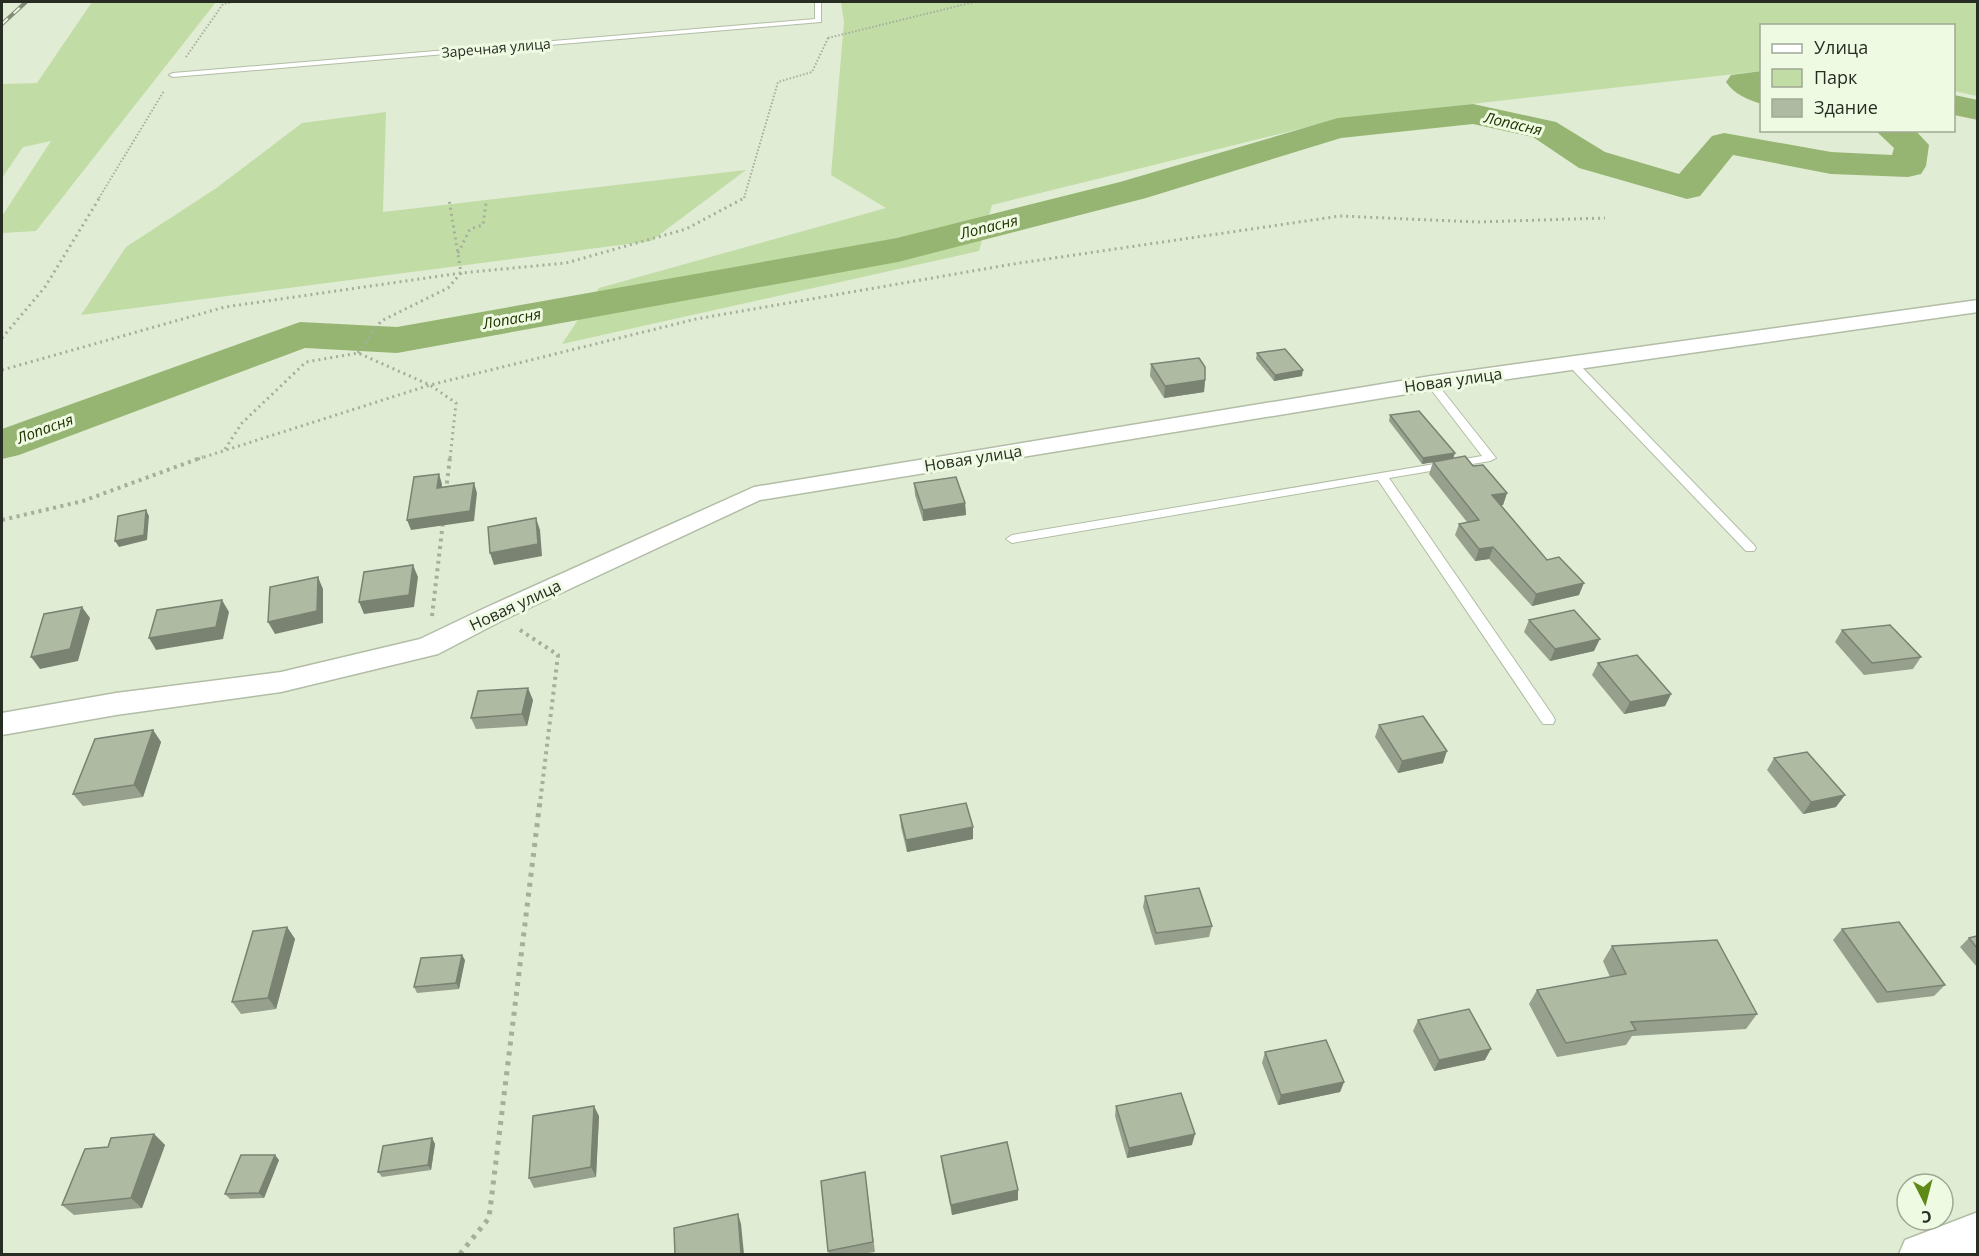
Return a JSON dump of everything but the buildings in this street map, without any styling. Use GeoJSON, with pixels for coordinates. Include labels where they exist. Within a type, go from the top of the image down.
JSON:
{"type":"FeatureCollection","features":[{"type":"Feature","properties":{"kind":"street","name":"Новая улица"},"geometry":{"type":"LineString","coordinates":[[2,724],[116,704],[281,682],[429,647],[494,614],[754,494],[1431,383],[1977,306]]}},
{"type":"Feature","properties":{"kind":"street"},"geometry":{"type":"LineString","coordinates":[[1919,1254],[1977,1232]]}},
{"type":"Feature","properties":{"kind":"lane"},"geometry":{"type":"LineString","coordinates":[[818,2],[819,21]]}},
{"type":"Feature","properties":{"kind":"lane","name":"Заречная улица"},"geometry":{"type":"LineString","coordinates":[[173,75],[819,21]]}},
{"type":"Feature","properties":{"kind":"lane"},"geometry":{"type":"LineString","coordinates":[[1572,363],[1750,548]]}},
{"type":"Feature","properties":{"kind":"lane"},"geometry":{"type":"LineString","coordinates":[[1012,539],[1490,458],[1431,383]]}},
{"type":"Feature","properties":{"kind":"lane"},"geometry":{"type":"LineString","coordinates":[[1381,476],[1548,720]]}},
{"type":"Feature","properties":{"kind":"path"},"geometry":{"type":"LineString","coordinates":[[2,338],[45,287],[173,75],[224,3],[233,2]]}},
{"type":"Feature","properties":{"kind":"path"},"geometry":{"type":"LineString","coordinates":[[828,38],[974,2]]}},
{"type":"Feature","properties":{"kind":"path"},"geometry":{"type":"LineString","coordinates":[[2,370],[225,307],[461,273],[566,263],[686,229],[746,197],[778,82],[812,72],[834,25],[819,21]]}},
{"type":"Feature","properties":{"kind":"path"},"geometry":{"type":"LineString","coordinates":[[358,352],[381,321],[448,288],[461,273],[449,199]]}},
{"type":"Feature","properties":{"kind":"path"},"geometry":{"type":"LineString","coordinates":[[458,254],[470,230],[483,225],[486,203]]}},
{"type":"Feature","properties":{"kind":"path"},"geometry":{"type":"LineString","coordinates":[[2,520],[83,501],[225,449],[430,385],[696,319],[1013,264],[1340,216],[1477,222],[1605,218]]}},
{"type":"Feature","properties":{"kind":"path"},"geometry":{"type":"LineString","coordinates":[[225,449],[242,423],[306,362],[358,352],[430,385],[456,403],[446,496]]}},
{"type":"Feature","properties":{"kind":"path"},"geometry":{"type":"LineString","coordinates":[[429,647],[443,519]]}},
{"type":"Feature","properties":{"kind":"path"},"geometry":{"type":"LineString","coordinates":[[460,1254],[489,1218],[558,655],[494,614]]}},
{"type":"Feature","properties":{"kind":"green space"},"geometry":{"type":"Polygon","coordinates":[[[92,2],[216,2],[36,231],[2,233],[2,216],[51,141],[23,147],[2,178],[2,84],[37,83],[92,2]]]}},
{"type":"Feature","properties":{"kind":"green space"},"geometry":{"type":"Polygon","coordinates":[[[841,2],[1977,2],[1977,96],[1955,91],[1955,24],[1760,24],[1760,71],[1340,119],[992,205],[979,251],[562,344],[599,288],[886,208],[831,175],[844,22],[841,2]]]}},
{"type":"Feature","properties":{"kind":"green space"},"geometry":{"type":"Polygon","coordinates":[[[386,112],[383,212],[746,170],[651,241],[81,315],[126,247],[215,189],[302,123],[386,112]]]}},
{"type":"Feature","properties":{"kind":"waterway","name":"Лопасня"},"geometry":{"type":"LineString","coordinates":[[1760,81],[1742,82],[1760,93]]}},
{"type":"Feature","properties":{"kind":"waterway","name":"Лопасня"},"geometry":{"type":"LineString","coordinates":[[1955,105],[1978,110]]}},
{"type":"Feature","properties":{"kind":"waterway","name":"Лопасня"},"geometry":{"type":"LineString","coordinates":[[2,445],[300,335],[397,340],[898,250],[1133,190],[1338,128],[1473,114],[1544,129],[1592,160],[1687,188],[1724,143],[1831,163],[1908,166],[1912,145],[1895,132]]}},
{"type":"Feature","properties":{"kind":"railway"},"geometry":{"type":"LineString","coordinates":[[2,24],[26,2]]}}]}
